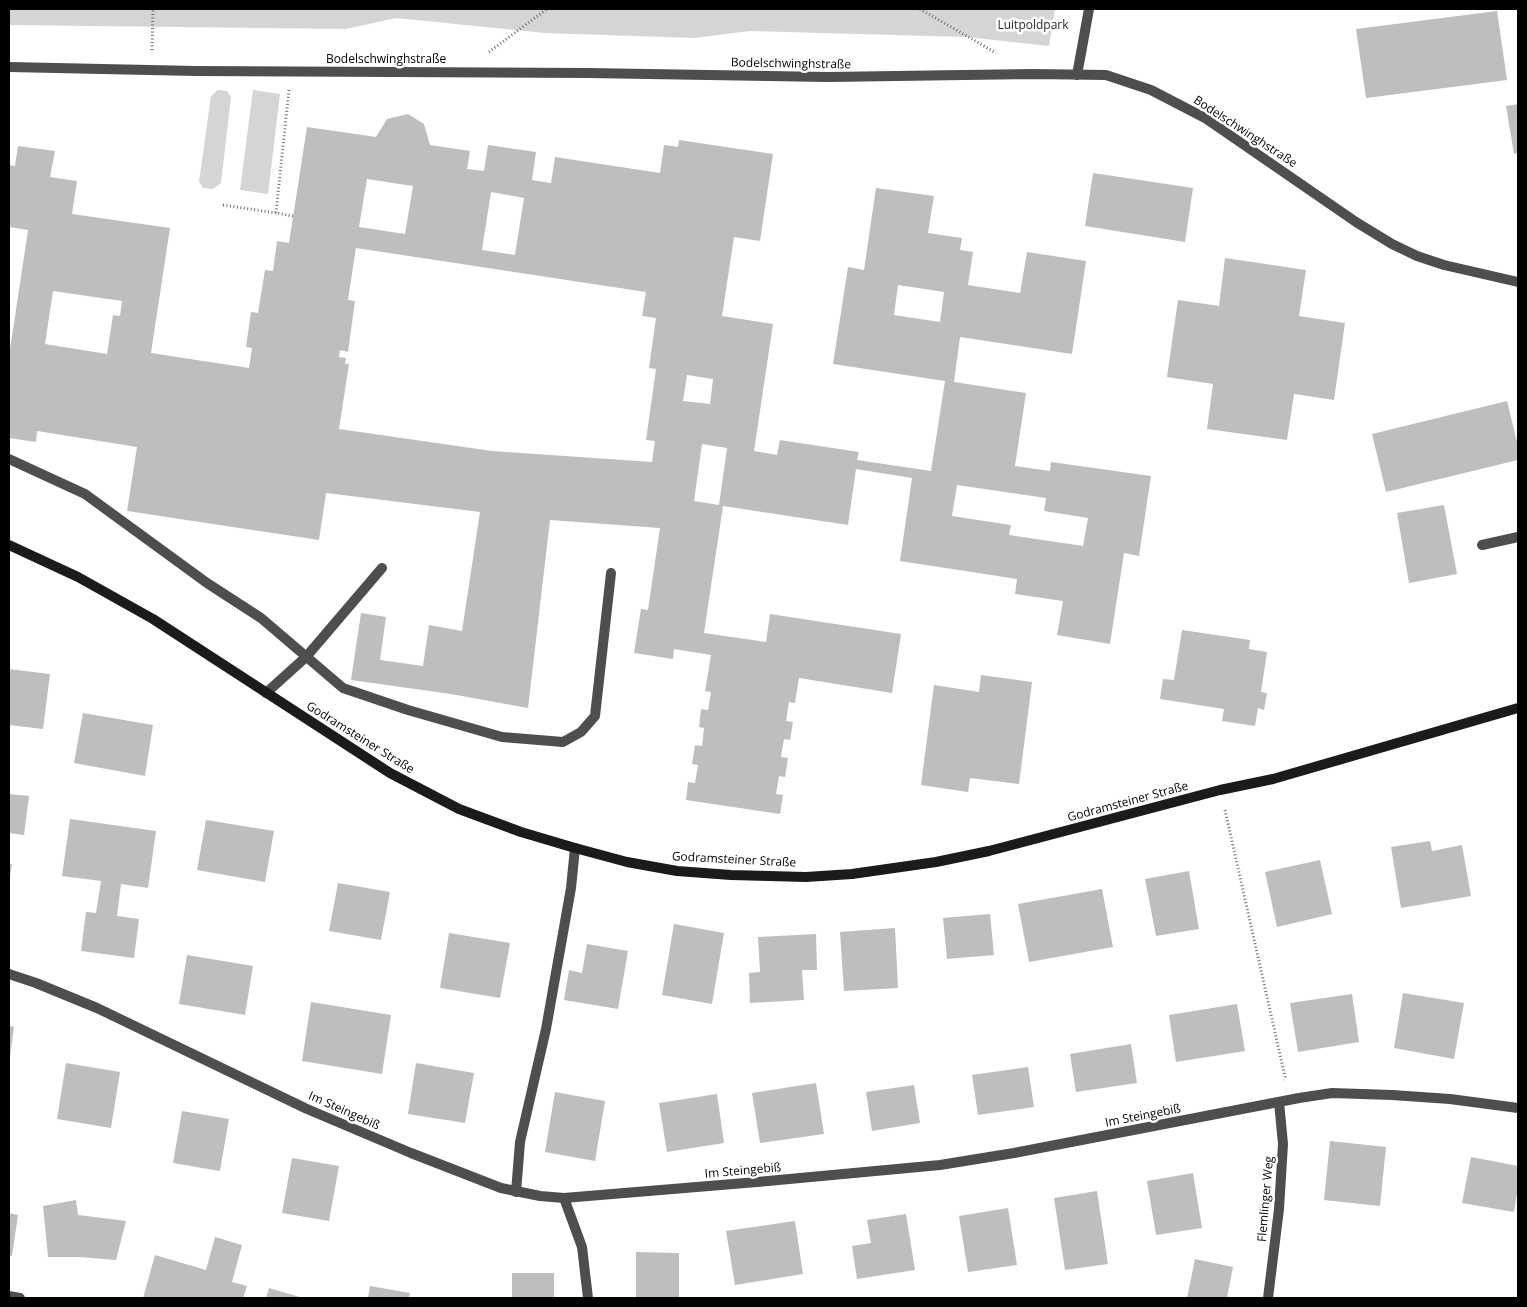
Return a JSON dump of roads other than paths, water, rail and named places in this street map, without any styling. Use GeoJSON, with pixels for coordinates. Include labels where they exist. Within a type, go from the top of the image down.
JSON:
{"type":"FeatureCollection","features":[{"type":"Feature","properties":{"kind":"street"},"geometry":{"type":"LineString","coordinates":[[1077,75],[1089,9]]}},
{"type":"Feature","properties":{"kind":"street","name":"Bodelschwinghstraße"},"geometry":{"type":"LineString","coordinates":[[9,67],[291,72],[588,73],[828,77],[1033,74],[1106,75],[1151,90],[1205,118],[1356,222],[1392,244],[1417,256],[1444,265],[1518,282]]}},
{"type":"Feature","properties":{"kind":"street"},"geometry":{"type":"LineString","coordinates":[[9,459],[85,494],[207,583],[261,618],[343,688],[408,710],[502,737],[563,742],[581,732],[595,716],[610,573]]}},
{"type":"Feature","properties":{"kind":"street"},"geometry":{"type":"LineString","coordinates":[[1482,545],[1518,537]]}},
{"type":"Feature","properties":{"kind":"street","name":"Godramsteiner Straße"},"geometry":{"type":"LineString","coordinates":[[9,545],[78,577],[154,619],[390,773],[422,791],[459,809],[521,832],[627,862],[678,871],[770,877],[806,877],[852,874],[936,862],[989,851],[1220,790],[1273,779],[1518,708]]}},
{"type":"Feature","properties":{"kind":"street"},"geometry":{"type":"LineString","coordinates":[[266,693],[306,657],[382,568]]}},
{"type":"Feature","properties":{"kind":"street"},"geometry":{"type":"LineString","coordinates":[[516,1192],[520,1142],[547,1020],[571,888],[575,848]]}},
{"type":"Feature","properties":{"kind":"street","name":"Im Steingebiß"},"geometry":{"type":"LineString","coordinates":[[9,974],[97,1008],[358,1132],[479,1180],[516,1192],[564,1198],[940,1165],[1077,1142],[1332,1093],[1392,1094],[1518,1108]]}},
{"type":"Feature","properties":{"kind":"street","name":"Flemlinger Weg"},"geometry":{"type":"LineString","coordinates":[[1268,1298],[1279,1209],[1283,1144],[1279,1102]]}},
{"type":"Feature","properties":{"kind":"street"},"geometry":{"type":"LineString","coordinates":[[564,1198],[582,1247],[588,1298]]}},
{"type":"Feature","properties":{"kind":"street"},"geometry":{"type":"LineString","coordinates":[[9,1296],[20,1298]]}},
{"type":"Feature","properties":{"kind":"park label","name":"Luitpoldpark"},"geometry":{"type":"Point","coordinates":[1033,26]}}]}
